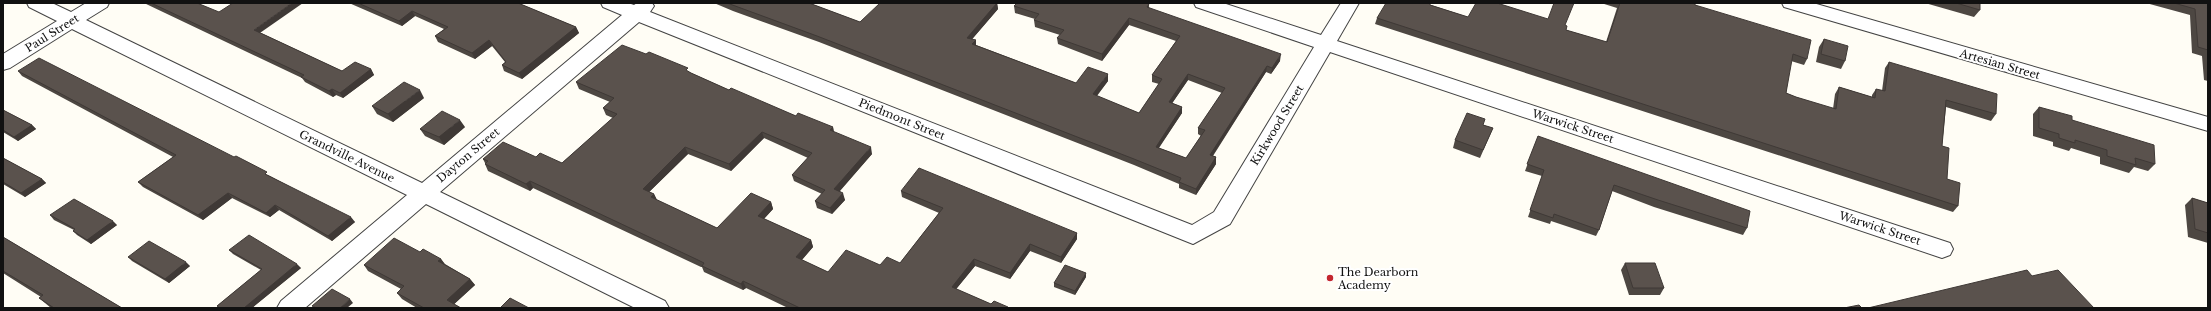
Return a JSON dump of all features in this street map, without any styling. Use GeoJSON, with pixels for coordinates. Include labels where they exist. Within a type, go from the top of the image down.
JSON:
{"type":"FeatureCollection","features":[{"type":"Feature","properties":{"kind":"street","name":"Grandville Avenue"},"geometry":{"type":"LineString","coordinates":[[36,3],[657,308]]}},
{"type":"Feature","properties":{"kind":"street","name":"Paul Street"},"geometry":{"type":"LineString","coordinates":[[3,63],[100,3]]}},
{"type":"Feature","properties":{"kind":"street","name":"Piedmont Street"},"geometry":{"type":"LineString","coordinates":[[610,3],[642,8],[1193,235]]}},
{"type":"Feature","properties":{"kind":"street","name":"Warwick Street"},"geometry":{"type":"LineString","coordinates":[[1203,3],[1942,249]]}},
{"type":"Feature","properties":{"kind":"street","name":"Kirkwood Street"},"geometry":{"type":"LineString","coordinates":[[1193,235],[1222,218],[1350,3]]}},
{"type":"Feature","properties":{"kind":"street","name":"Artesian Street"},"geometry":{"type":"LineString","coordinates":[[1791,3],[2208,124]]}},
{"type":"Feature","properties":{"kind":"street","name":"Dayton Street"},"geometry":{"type":"LineString","coordinates":[[289,308],[642,8]]}},
{"type":"Feature","properties":{"kind":"building"},"geometry":{"type":"Polygon","coordinates":[[[151,3],[197,3],[219,12],[233,3],[292,3],[254,30],[342,71],[355,62],[371,69],[340,93],[332,89],[329,91],[301,77],[304,75],[151,3]]]}},
{"type":"Feature","properties":{"kind":"building"},"geometry":{"type":"Polygon","coordinates":[[[358,3],[518,3],[576,27],[519,73],[502,65],[506,62],[489,40],[472,53],[435,36],[448,27],[412,11],[399,21],[358,3]]]}},
{"type":"Feature","properties":{"kind":"building"},"geometry":{"type":"Polygon","coordinates":[[[727,3],[809,3],[860,22],[880,3],[997,3],[967,38],[976,40],[972,44],[1076,83],[1088,67],[1108,74],[1093,94],[1139,113],[1162,79],[1152,75],[1180,36],[1129,18],[1102,54],[1057,38],[1064,30],[1034,20],[1039,14],[1014,6],[1017,3],[1145,3],[1149,4],[1147,7],[1281,54],[1272,68],[1267,66],[1210,155],[1216,157],[1196,189],[1179,182],[1181,178],[1134,159],[817,36],[727,3]],[[1188,74],[1169,102],[1182,107],[1156,147],[1186,158],[1205,130],[1198,128],[1225,88],[1188,74]]]}},
{"type":"Feature","properties":{"kind":"building"},"geometry":{"type":"Polygon","coordinates":[[[1386,3],[1430,3],[1430,5],[1468,17],[1476,3],[1497,3],[1548,19],[1554,3],[1574,3],[1565,25],[1567,26],[1566,30],[1607,42],[1620,3],[1695,3],[1695,5],[1811,40],[1807,59],[1793,54],[1786,93],[1796,97],[1836,109],[1839,87],[1875,98],[1876,89],[1885,91],[1889,62],[1997,94],[1996,114],[1946,100],[1942,146],[1949,148],[1947,179],[1960,183],[1958,206],[1377,18],[1386,3]]]}},
{"type":"Feature","properties":{"kind":"building"},"geometry":{"type":"Polygon","coordinates":[[[1956,3],[1980,3],[1980,10],[1956,3]]]}},
{"type":"Feature","properties":{"kind":"building"},"geometry":{"type":"Polygon","coordinates":[[[2174,3],[2208,3],[2208,50],[2198,47],[2195,9],[2174,3]]]}},
{"type":"Feature","properties":{"kind":"building"},"geometry":{"type":"Polygon","coordinates":[[[1824,39],[1848,46],[1845,61],[1821,54],[1824,39]]]}},
{"type":"Feature","properties":{"kind":"building"},"geometry":{"type":"Polygon","coordinates":[[[622,45],[646,54],[649,52],[688,68],[686,70],[691,73],[729,90],[731,88],[796,116],[798,113],[833,127],[830,130],[871,147],[834,189],[843,193],[830,208],[815,201],[825,190],[792,175],[812,153],[762,132],[729,164],[685,147],[643,189],[654,194],[651,197],[717,228],[751,193],[771,202],[758,216],[811,240],[796,257],[828,272],[846,250],[880,265],[887,257],[900,263],[943,208],[901,191],[919,168],[1077,233],[1061,257],[1030,244],[1010,273],[974,259],[952,287],[991,304],[994,301],[1008,308],[800,308],[743,281],[741,284],[702,266],[704,263],[698,260],[530,181],[526,184],[485,164],[488,161],[483,159],[503,142],[536,157],[540,153],[562,163],[617,114],[603,108],[614,98],[576,82],[622,45]]]}},
{"type":"Feature","properties":{"kind":"building"},"geometry":{"type":"Polygon","coordinates":[[[39,58],[234,157],[236,156],[267,172],[265,174],[351,217],[328,236],[275,205],[266,213],[228,193],[198,215],[138,182],[176,155],[18,71],[39,58]]]}},
{"type":"Feature","properties":{"kind":"building"},"geometry":{"type":"Polygon","coordinates":[[[404,82],[420,90],[388,114],[372,106],[404,82]]]}},
{"type":"Feature","properties":{"kind":"building"},"geometry":{"type":"Polygon","coordinates":[[[2039,107],[2072,116],[2072,120],[2154,145],[2155,164],[2135,158],[2136,165],[2107,156],[2107,150],[2075,140],[2075,143],[2059,138],[2059,134],[2039,128],[2039,107]]]}},
{"type":"Feature","properties":{"kind":"building"},"geometry":{"type":"Polygon","coordinates":[[[3,110],[32,125],[14,137],[3,130],[3,110]]]}},
{"type":"Feature","properties":{"kind":"building"},"geometry":{"type":"Polygon","coordinates":[[[442,111],[460,120],[439,137],[420,129],[442,111]]]}},
{"type":"Feature","properties":{"kind":"building"},"geometry":{"type":"Polygon","coordinates":[[[1467,113],[1485,119],[1483,125],[1493,128],[1483,150],[1455,140],[1467,113]]]}},
{"type":"Feature","properties":{"kind":"building"},"geometry":{"type":"Polygon","coordinates":[[[1538,136],[1750,211],[1747,228],[1614,185],[1599,230],[1554,214],[1553,218],[1530,210],[1544,170],[1527,164],[1538,136]]]}},
{"type":"Feature","properties":{"kind":"building"},"geometry":{"type":"Polygon","coordinates":[[[3,158],[42,179],[21,193],[3,182],[3,158]]]}},
{"type":"Feature","properties":{"kind":"building"},"geometry":{"type":"Polygon","coordinates":[[[2192,198],[2208,203],[2208,233],[2195,229],[2192,198]]]}},
{"type":"Feature","properties":{"kind":"building"},"geometry":{"type":"Polygon","coordinates":[[[74,199],[113,221],[87,240],[73,231],[75,229],[50,215],[74,199]]]}},
{"type":"Feature","properties":{"kind":"building"},"geometry":{"type":"Polygon","coordinates":[[[249,235],[297,264],[244,308],[220,308],[217,306],[262,269],[229,250],[249,235]]]}},
{"type":"Feature","properties":{"kind":"building"},"geometry":{"type":"Polygon","coordinates":[[[3,237],[122,308],[54,308],[39,298],[43,295],[3,271],[3,237]]]}},
{"type":"Feature","properties":{"kind":"building"},"geometry":{"type":"Polygon","coordinates":[[[394,238],[420,252],[423,249],[441,259],[438,261],[470,279],[447,300],[461,308],[424,308],[397,293],[404,286],[364,265],[394,238]]]}},
{"type":"Feature","properties":{"kind":"building"},"geometry":{"type":"Polygon","coordinates":[[[149,241],[186,262],[165,279],[128,257],[149,241]]]}},
{"type":"Feature","properties":{"kind":"building"},"geometry":{"type":"Polygon","coordinates":[[[1625,263],[1655,263],[1664,288],[1633,288],[1625,263]]]}},
{"type":"Feature","properties":{"kind":"building"},"geometry":{"type":"Polygon","coordinates":[[[1065,265],[1086,273],[1075,291],[1054,283],[1065,265]]]}},
{"type":"Feature","properties":{"kind":"building"},"geometry":{"type":"Polygon","coordinates":[[[2027,270],[2032,276],[2058,270],[2094,308],[1868,308],[2027,270]]]}},
{"type":"Feature","properties":{"kind":"building"},"geometry":{"type":"Polygon","coordinates":[[[332,289],[350,299],[340,308],[316,308],[312,306],[332,289]]]}},
{"type":"Feature","properties":{"kind":"building"},"geometry":{"type":"Polygon","coordinates":[[[510,298],[529,308],[500,308],[510,298]]]}},
{"type":"Feature","properties":{"kind":"building"},"geometry":{"type":"Polygon","coordinates":[[[1859,305],[1862,308],[1844,308],[1859,305]]]}},
{"type":"Feature","properties":{"kind":"place","name":"The Dearborn Academy"},"geometry":{"type":"Point","coordinates":[1330,278]}}]}
